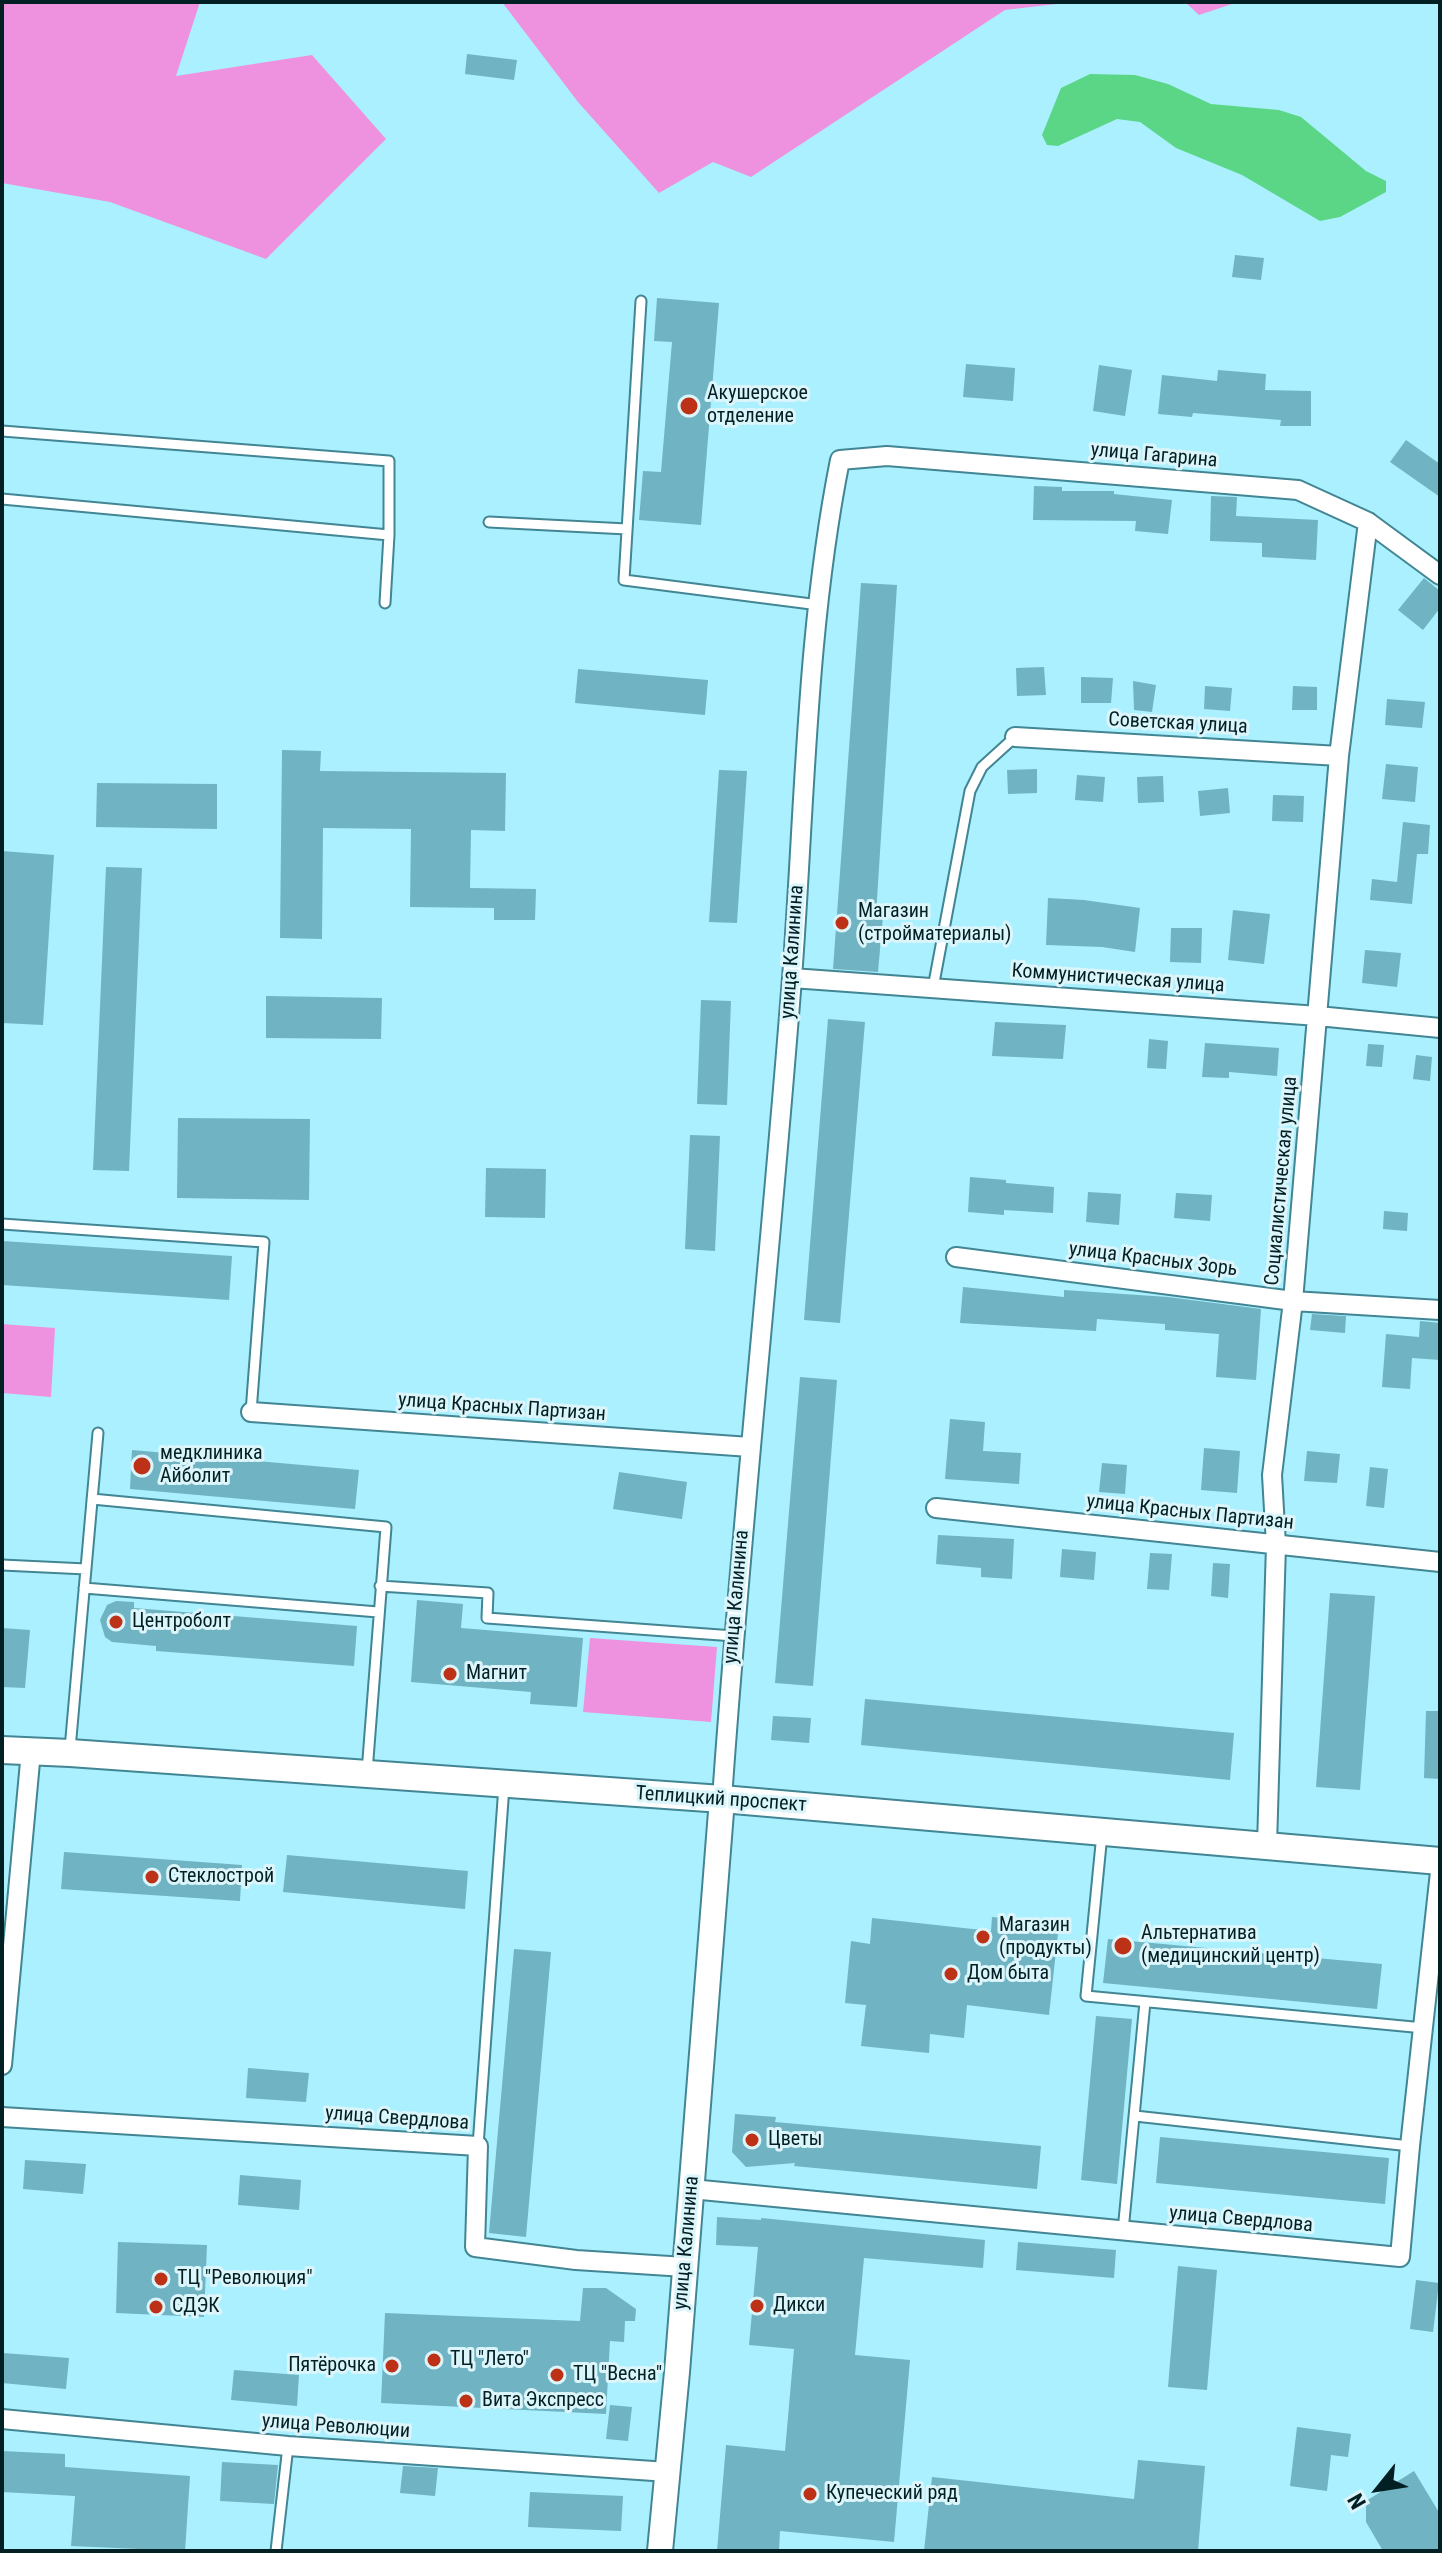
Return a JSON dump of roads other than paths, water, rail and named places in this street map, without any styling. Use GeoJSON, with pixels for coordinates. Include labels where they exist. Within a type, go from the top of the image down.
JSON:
{"type":"FeatureCollection","features":[{"type":"Feature","properties":{"kind":"main road","name":"Теплицкий проспект"},"geometry":{"type":"LineString","coordinates":[[2,1750],[722,1799],[1440,1861]]}},
{"type":"Feature","properties":{"kind":"street","name":"улица Гагарина"},"geometry":{"type":"LineString","coordinates":[[840,460],[887,456],[1298,490],[1368,522],[1440,575]]}},
{"type":"Feature","properties":{"kind":"street","name":"улица Калинина"},"geometry":{"type":"LineString","coordinates":[[660,2551],[734,1636],[792,978],[814,644],[840,460]]}},
{"type":"Feature","properties":{"kind":"street","name":"Социалистическая улица"},"geometry":{"type":"LineString","coordinates":[[1267,1845],[1276,1545],[1272,1475],[1293,1301],[1339,756],[1368,522]]}},
{"type":"Feature","properties":{"kind":"street","name":"Советская улица"},"geometry":{"type":"LineString","coordinates":[[1015,737],[1339,756]]}},
{"type":"Feature","properties":{"kind":"street","name":"Коммунистическая улица"},"geometry":{"type":"LineString","coordinates":[[792,978],[1318,1016],[1440,1028]]}},
{"type":"Feature","properties":{"kind":"street","name":"улица Красных Зорь"},"geometry":{"type":"LineString","coordinates":[[956,1257],[1293,1301],[1440,1310]]}},
{"type":"Feature","properties":{"kind":"street","name":"улица Красных Партизан"},"geometry":{"type":"LineString","coordinates":[[251,1412],[750,1447]]}},
{"type":"Feature","properties":{"kind":"street","name":"улица Красных Партизан"},"geometry":{"type":"LineString","coordinates":[[936,1508],[1440,1562]]}},
{"type":"Feature","properties":{"kind":"street"},"geometry":{"type":"LineString","coordinates":[[2,2065],[31,1751]]}},
{"type":"Feature","properties":{"kind":"street","name":"улица Свердлова"},"geometry":{"type":"LineString","coordinates":[[691,2189],[1400,2257],[1440,1872]]}},
{"type":"Feature","properties":{"kind":"street","name":"улица Свердлова"},"geometry":{"type":"LineString","coordinates":[[2,2117],[478,2146],[475,2247],[576,2260],[685,2267]]}},
{"type":"Feature","properties":{"kind":"street","name":"улица Революции"},"geometry":{"type":"LineString","coordinates":[[2,2419],[288,2446],[668,2472]]}},
{"type":"Feature","properties":{"kind":"lane"},"geometry":{"type":"LineString","coordinates":[[641,301],[624,580],[819,605]]}},
{"type":"Feature","properties":{"kind":"lane"},"geometry":{"type":"LineString","coordinates":[[2,431],[389,461],[385,603]]}},
{"type":"Feature","properties":{"kind":"lane"},"geometry":{"type":"LineString","coordinates":[[2,499],[389,535]]}},
{"type":"Feature","properties":{"kind":"lane"},"geometry":{"type":"LineString","coordinates":[[489,522],[627,529]]}},
{"type":"Feature","properties":{"kind":"lane"},"geometry":{"type":"LineString","coordinates":[[933,988],[970,791],[982,767],[1015,737]]}},
{"type":"Feature","properties":{"kind":"lane"},"geometry":{"type":"LineString","coordinates":[[2,1224],[264,1242],[251,1412]]}},
{"type":"Feature","properties":{"kind":"lane"},"geometry":{"type":"LineString","coordinates":[[70,1753],[98,1433]]}},
{"type":"Feature","properties":{"kind":"lane"},"geometry":{"type":"LineString","coordinates":[[92,1499],[386,1527],[367,1775]]}},
{"type":"Feature","properties":{"kind":"lane"},"geometry":{"type":"LineString","coordinates":[[2,1565],[86,1569]]}},
{"type":"Feature","properties":{"kind":"lane"},"geometry":{"type":"LineString","coordinates":[[380,1586],[488,1593],[487,1618],[734,1636]]}},
{"type":"Feature","properties":{"kind":"lane"},"geometry":{"type":"LineString","coordinates":[[84,1588],[378,1612]]}},
{"type":"Feature","properties":{"kind":"lane"},"geometry":{"type":"LineString","coordinates":[[478,2146],[504,1785]]}},
{"type":"Feature","properties":{"kind":"lane"},"geometry":{"type":"LineString","coordinates":[[1102,1830],[1086,1996],[1424,2028]]}},
{"type":"Feature","properties":{"kind":"lane"},"geometry":{"type":"LineString","coordinates":[[1123,2231],[1145,2002]]}},
{"type":"Feature","properties":{"kind":"lane"},"geometry":{"type":"LineString","coordinates":[[1135,2116],[1410,2146]]}},
{"type":"Feature","properties":{"kind":"lane"},"geometry":{"type":"LineString","coordinates":[[276,2551],[288,2446]]}},
{"type":"Feature","properties":{"kind":"place","name":"Акушерское отделение"},"geometry":{"type":"Point","coordinates":[689,406]}},
{"type":"Feature","properties":{"kind":"place","name":"Магазин (стройматериалы)"},"geometry":{"type":"Point","coordinates":[842,923]}},
{"type":"Feature","properties":{"kind":"place","name":"медклиника Айболит"},"geometry":{"type":"Point","coordinates":[142,1466]}},
{"type":"Feature","properties":{"kind":"place","name":"Центроболт"},"geometry":{"type":"Point","coordinates":[116,1622]}},
{"type":"Feature","properties":{"kind":"place","name":"Магнит"},"geometry":{"type":"Point","coordinates":[450,1674]}},
{"type":"Feature","properties":{"kind":"place","name":"Стеклострой"},"geometry":{"type":"Point","coordinates":[152,1877]}},
{"type":"Feature","properties":{"kind":"place","name":"Магазин (продукты)"},"geometry":{"type":"Point","coordinates":[983,1937]}},
{"type":"Feature","properties":{"kind":"place","name":"Альтернатива (медицинский центр)"},"geometry":{"type":"Point","coordinates":[1123,1946]}},
{"type":"Feature","properties":{"kind":"place","name":"Дом быта"},"geometry":{"type":"Point","coordinates":[951,1974]}},
{"type":"Feature","properties":{"kind":"place","name":"Цветы"},"geometry":{"type":"Point","coordinates":[752,2140]}},
{"type":"Feature","properties":{"kind":"place","name":"ТЦ \"Революция\""},"geometry":{"type":"Point","coordinates":[161,2279]}},
{"type":"Feature","properties":{"kind":"place","name":"Дикси"},"geometry":{"type":"Point","coordinates":[757,2306]}},
{"type":"Feature","properties":{"kind":"place","name":"СДЭК"},"geometry":{"type":"Point","coordinates":[156,2307]}},
{"type":"Feature","properties":{"kind":"place","name":"ТЦ \"Лето\""},"geometry":{"type":"Point","coordinates":[434,2360]}},
{"type":"Feature","properties":{"kind":"place","name":"Пятёрочка"},"geometry":{"type":"Point","coordinates":[392,2366]}},
{"type":"Feature","properties":{"kind":"place","name":"ТЦ \"Весна\""},"geometry":{"type":"Point","coordinates":[557,2375]}},
{"type":"Feature","properties":{"kind":"place","name":"Вита Экспресс"},"geometry":{"type":"Point","coordinates":[466,2401]}},
{"type":"Feature","properties":{"kind":"place","name":"Купеческий ряд"},"geometry":{"type":"Point","coordinates":[810,2494]}}]}
